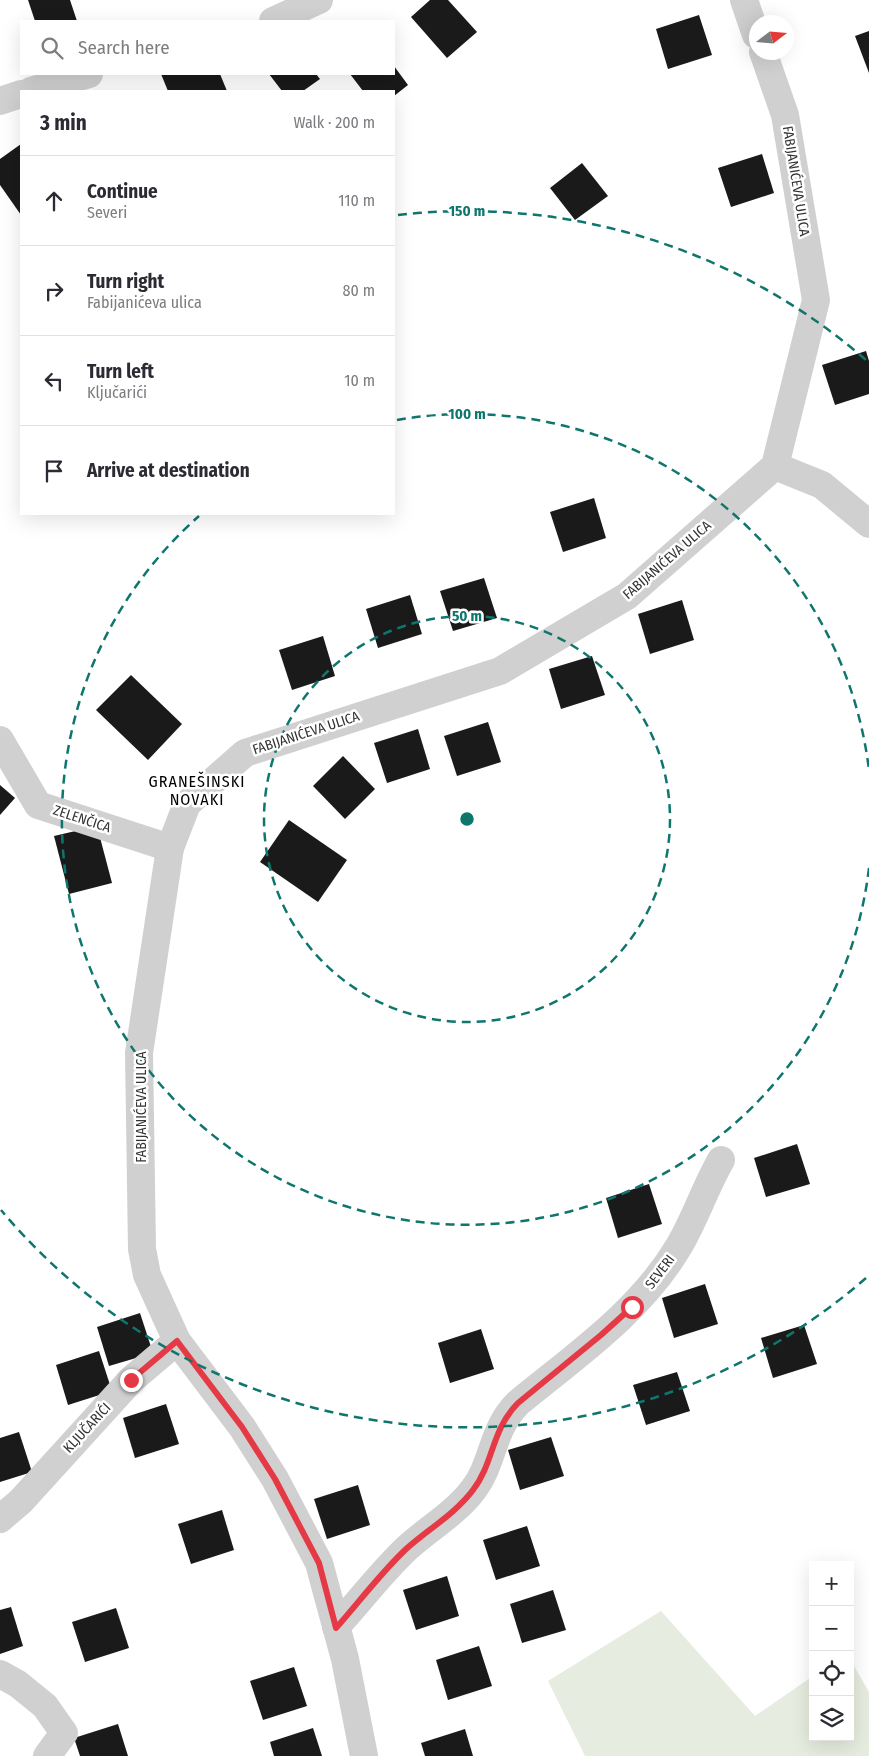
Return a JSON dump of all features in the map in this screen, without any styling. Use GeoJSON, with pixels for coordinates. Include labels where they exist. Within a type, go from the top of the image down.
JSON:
{"type":"FeatureCollection","features":[{"type":"Feature","properties":{"kind":"street"},"geometry":{"type":"LineString","coordinates":[[275,20],[319,0]]}},
{"type":"Feature","properties":{"kind":"street"},"geometry":{"type":"LineString","coordinates":[[744,0],[749,15]]}},
{"type":"Feature","properties":{"kind":"street","name":"FABIJANIĆEVA ULICA"},"geometry":{"type":"LineString","coordinates":[[364,1756],[336,1628],[319,1563],[275,1479],[242,1427],[177,1341],[147,1275],[142,1249],[139,1053],[170,848],[187,804],[245,753],[500,671],[627,596],[776,466],[816,300],[785,115],[766,60]]}},
{"type":"Feature","properties":{"kind":"street"},"geometry":{"type":"LineString","coordinates":[[34,90],[87,75]]}},
{"type":"Feature","properties":{"kind":"street"},"geometry":{"type":"LineString","coordinates":[[0,101],[20,94]]}},
{"type":"Feature","properties":{"kind":"street"},"geometry":{"type":"LineString","coordinates":[[776,466],[822,485],[869,524]]}},
{"type":"Feature","properties":{"kind":"street","name":"ZELENČICA"},"geometry":{"type":"LineString","coordinates":[[0,740],[38,804],[170,848]]}},
{"type":"Feature","properties":{"kind":"street","name":"SEVERI"},"geometry":{"type":"LineString","coordinates":[[336,1628],[391,1564],[462,1502],[473,1490],[481,1478],[499,1428],[507,1413],[632,1307],[659,1275],[679,1246],[708,1181],[721,1160]]}},
{"type":"Feature","properties":{"kind":"street","name":"KLJUČARIĆI"},"geometry":{"type":"LineString","coordinates":[[0,1519],[21,1501],[131,1380],[177,1341]]}},
{"type":"Feature","properties":{"kind":"street"},"geometry":{"type":"LineString","coordinates":[[0,1674],[18,1684],[45,1706],[64,1733],[46,1756]]}},
{"type":"Feature","properties":{"kind":"shaded area"},"geometry":{"type":"Polygon","coordinates":[[[661,1611],[755,1716],[809,1679],[809,1741],[854,1741],[854,1666],[869,1692],[869,1756],[585,1756],[548,1681],[661,1611]]]}},
{"type":"Feature","properties":{"kind":"building"},"geometry":{"type":"Polygon","coordinates":[[[28,0],[70,0],[77,20],[35,20],[28,0]]]}},
{"type":"Feature","properties":{"kind":"building"},"geometry":{"type":"Polygon","coordinates":[[[430,0],[448,0],[477,32],[447,58],[411,17],[430,0]]]}},
{"type":"Feature","properties":{"kind":"building"},"geometry":{"type":"Polygon","coordinates":[[[699,15],[712,55],[668,69],[656,29],[699,15]]]}},
{"type":"Feature","properties":{"kind":"building"},"geometry":{"type":"Polygon","coordinates":[[[869,31],[869,73],[855,36],[869,31]]]}},
{"type":"Feature","properties":{"kind":"building"},"geometry":{"type":"Polygon","coordinates":[[[395,67],[408,85],[395,95],[395,90],[362,90],[351,75],[395,75],[395,67]]]}},
{"type":"Feature","properties":{"kind":"building"},"geometry":{"type":"Polygon","coordinates":[[[161,75],[220,75],[227,90],[168,90],[161,75]]]}},
{"type":"Feature","properties":{"kind":"building"},"geometry":{"type":"Polygon","coordinates":[[[270,75],[317,75],[320,79],[304,90],[281,90],[270,75]]]}},
{"type":"Feature","properties":{"kind":"building"},"geometry":{"type":"Polygon","coordinates":[[[20,145],[20,214],[0,185],[0,159],[20,145]]]}},
{"type":"Feature","properties":{"kind":"building"},"geometry":{"type":"Polygon","coordinates":[[[762,154],[774,193],[731,207],[718,168],[762,154]]]}},
{"type":"Feature","properties":{"kind":"building"},"geometry":{"type":"Polygon","coordinates":[[[582,163],[608,196],[575,220],[550,188],[582,163]]]}},
{"type":"Feature","properties":{"kind":"building"},"geometry":{"type":"Polygon","coordinates":[[[866,351],[869,361],[869,394],[835,405],[822,365],[866,351]]]}},
{"type":"Feature","properties":{"kind":"building"},"geometry":{"type":"Polygon","coordinates":[[[594,498],[606,538],[563,552],[550,512],[594,498]]]}},
{"type":"Feature","properties":{"kind":"building"},"geometry":{"type":"Polygon","coordinates":[[[484,578],[497,618],[453,631],[440,591],[484,578]]]}},
{"type":"Feature","properties":{"kind":"building"},"geometry":{"type":"Polygon","coordinates":[[[410,595],[422,634],[378,648],[366,609],[410,595]]]}},
{"type":"Feature","properties":{"kind":"building"},"geometry":{"type":"Polygon","coordinates":[[[682,600],[694,640],[650,654],[638,614],[682,600]]]}},
{"type":"Feature","properties":{"kind":"building"},"geometry":{"type":"Polygon","coordinates":[[[323,636],[335,676],[292,690],[279,650],[323,636]]]}},
{"type":"Feature","properties":{"kind":"building"},"geometry":{"type":"Polygon","coordinates":[[[592,656],[605,695],[561,709],[549,669],[592,656]]]}},
{"type":"Feature","properties":{"kind":"building"},"geometry":{"type":"Polygon","coordinates":[[[131,675],[182,724],[148,760],[96,710],[131,675]]]}},
{"type":"Feature","properties":{"kind":"building"},"geometry":{"type":"Polygon","coordinates":[[[488,722],[501,762],[457,776],[444,736],[488,722]]]}},
{"type":"Feature","properties":{"kind":"building"},"geometry":{"type":"Polygon","coordinates":[[[418,729],[430,769],[387,783],[374,743],[418,729]]]}},
{"type":"Feature","properties":{"kind":"building"},"geometry":{"type":"Polygon","coordinates":[[[343,756],[375,789],[345,819],[313,786],[343,756]]]}},
{"type":"Feature","properties":{"kind":"building"},"geometry":{"type":"Polygon","coordinates":[[[0,785],[15,798],[0,815],[0,785]]]}},
{"type":"Feature","properties":{"kind":"building"},"geometry":{"type":"Polygon","coordinates":[[[289,820],[347,860],[318,902],[260,862],[289,820]]]}},
{"type":"Feature","properties":{"kind":"building"},"geometry":{"type":"Polygon","coordinates":[[[97,826],[112,883],[69,894],[54,836],[97,826]]]}},
{"type":"Feature","properties":{"kind":"building"},"geometry":{"type":"Polygon","coordinates":[[[797,1144],[810,1184],[766,1197],[754,1158],[797,1144]]]}},
{"type":"Feature","properties":{"kind":"building"},"geometry":{"type":"Polygon","coordinates":[[[649,1184],[662,1224],[618,1238],[606,1198],[649,1184]]]}},
{"type":"Feature","properties":{"kind":"building"},"geometry":{"type":"Polygon","coordinates":[[[705,1284],[718,1324],[674,1338],[662,1298],[705,1284]]]}},
{"type":"Feature","properties":{"kind":"building"},"geometry":{"type":"Polygon","coordinates":[[[140,1313],[153,1353],[109,1366],[97,1327],[140,1313]]]}},
{"type":"Feature","properties":{"kind":"building"},"geometry":{"type":"Polygon","coordinates":[[[804,1325],[817,1364],[773,1378],[761,1338],[804,1325]]]}},
{"type":"Feature","properties":{"kind":"building"},"geometry":{"type":"Polygon","coordinates":[[[481,1329],[494,1369],[450,1383],[438,1343],[481,1329]]]}},
{"type":"Feature","properties":{"kind":"building"},"geometry":{"type":"Polygon","coordinates":[[[99,1351],[112,1391],[68,1405],[56,1365],[99,1351]]]}},
{"type":"Feature","properties":{"kind":"building"},"geometry":{"type":"Polygon","coordinates":[[[677,1372],[690,1411],[646,1425],[633,1385],[677,1372]]]}},
{"type":"Feature","properties":{"kind":"building"},"geometry":{"type":"Polygon","coordinates":[[[166,1404],[179,1444],[135,1458],[123,1418],[166,1404]]]}},
{"type":"Feature","properties":{"kind":"building"},"geometry":{"type":"Polygon","coordinates":[[[19,1432],[32,1472],[0,1482],[0,1438],[19,1432]]]}},
{"type":"Feature","properties":{"kind":"building"},"geometry":{"type":"Polygon","coordinates":[[[551,1437],[564,1476],[520,1490],[508,1450],[551,1437]]]}},
{"type":"Feature","properties":{"kind":"building"},"geometry":{"type":"Polygon","coordinates":[[[358,1485],[370,1525],[327,1539],[314,1499],[358,1485]]]}},
{"type":"Feature","properties":{"kind":"building"},"geometry":{"type":"Polygon","coordinates":[[[222,1510],[234,1550],[191,1564],[178,1524],[222,1510]]]}},
{"type":"Feature","properties":{"kind":"building"},"geometry":{"type":"Polygon","coordinates":[[[527,1526],[540,1566],[496,1580],[483,1540],[527,1526]]]}},
{"type":"Feature","properties":{"kind":"building"},"geometry":{"type":"Polygon","coordinates":[[[447,1576],[459,1616],[416,1630],[403,1590],[447,1576]]]}},
{"type":"Feature","properties":{"kind":"building"},"geometry":{"type":"Polygon","coordinates":[[[553,1590],[566,1630],[522,1643],[510,1604],[553,1590]]]}},
{"type":"Feature","properties":{"kind":"building"},"geometry":{"type":"Polygon","coordinates":[[[11,1607],[23,1646],[0,1654],[0,1610],[11,1607]]]}},
{"type":"Feature","properties":{"kind":"building"},"geometry":{"type":"Polygon","coordinates":[[[116,1608],[129,1648],[85,1662],[72,1622],[116,1608]]]}},
{"type":"Feature","properties":{"kind":"building"},"geometry":{"type":"Polygon","coordinates":[[[479,1646],[492,1686],[448,1700],[436,1660],[479,1646]]]}},
{"type":"Feature","properties":{"kind":"building"},"geometry":{"type":"Polygon","coordinates":[[[294,1667],[307,1706],[263,1720],[250,1681],[294,1667]]]}},
{"type":"Feature","properties":{"kind":"building"},"geometry":{"type":"Polygon","coordinates":[[[118,1724],[128,1756],[80,1756],[74,1738],[118,1724]]]}},
{"type":"Feature","properties":{"kind":"building"},"geometry":{"type":"Polygon","coordinates":[[[313,1728],[322,1756],[274,1756],[270,1742],[313,1728]]]}},
{"type":"Feature","properties":{"kind":"building"},"geometry":{"type":"Polygon","coordinates":[[[465,1729],[473,1756],[425,1756],[421,1743],[465,1729]]]}},
{"type":"Feature","properties":{"kind":"district","name":"GRANEŠINSKI NOVAKI"},"geometry":{"type":"Point","coordinates":[197,790]}},
{"type":"Feature","properties":{"kind":"route"},"geometry":{"type":"LineString","coordinates":[[131,1380],[177,1341],[242,1427],[275,1479],[319,1563],[336,1628],[391,1564],[462,1502],[473,1490],[481,1478],[499,1428],[507,1413],[632,1307]]}}]}
